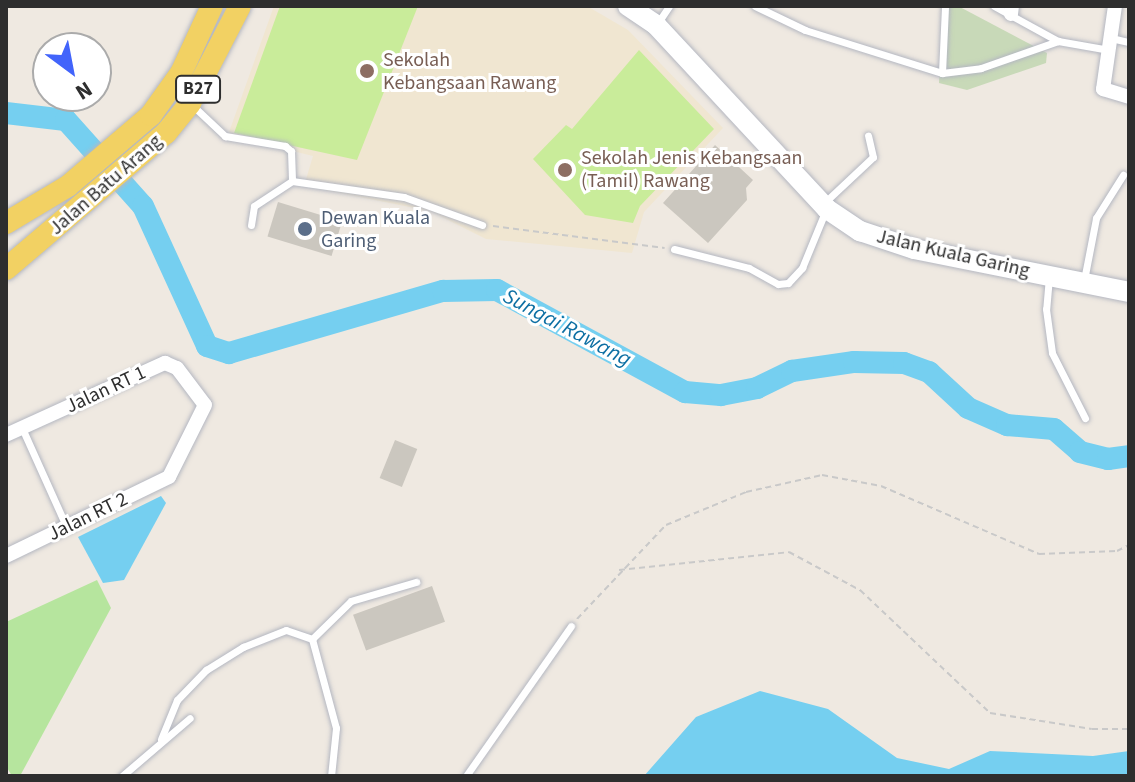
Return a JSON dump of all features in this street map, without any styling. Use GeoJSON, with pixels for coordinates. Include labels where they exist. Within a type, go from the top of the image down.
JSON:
{"type":"FeatureCollection","features":[{"type":"Feature","properties":{"kind":"main road","name":"Jalan Batu Arang"},"geometry":{"type":"LineString","coordinates":[[6,223],[68,186],[151,115],[181,73],[212,6]]}},
{"type":"Feature","properties":{"kind":"main road","name":"Jalan Batu Arang"},"geometry":{"type":"LineString","coordinates":[[6,269],[138,158],[190,103],[240,6]]}},
{"type":"Feature","properties":{"kind":"street"},"geometry":{"type":"LineString","coordinates":[[1115,6],[1103,89],[1129,97]]}},
{"type":"Feature","properties":{"kind":"street","name":"Jalan Kuala Garing"},"geometry":{"type":"LineString","coordinates":[[644,13],[825,207],[884,241],[1129,292]]}},
{"type":"Feature","properties":{"kind":"street","name":"Jalan RT 1"},"geometry":{"type":"LineString","coordinates":[[6,435],[165,363],[177,368],[205,405],[169,477]]}},
{"type":"Feature","properties":{"kind":"street","name":"Jalan RT 2"},"geometry":{"type":"LineString","coordinates":[[6,556],[169,477]]}},
{"type":"Feature","properties":{"kind":"lane"},"geometry":{"type":"LineString","coordinates":[[644,13],[669,6]]}},
{"type":"Feature","properties":{"kind":"lane"},"geometry":{"type":"LineString","coordinates":[[755,6],[805,30],[942,73],[981,68],[1058,41],[1129,42]]}},
{"type":"Feature","properties":{"kind":"lane"},"geometry":{"type":"LineString","coordinates":[[942,73],[945,6]]}},
{"type":"Feature","properties":{"kind":"lane"},"geometry":{"type":"LineString","coordinates":[[994,6],[1011,10],[1058,41]]}},
{"type":"Feature","properties":{"kind":"lane"},"geometry":{"type":"LineString","coordinates":[[190,103],[225,136],[285,146],[291,151],[292,181]]}},
{"type":"Feature","properties":{"kind":"lane"},"geometry":{"type":"LineString","coordinates":[[674,249],[749,268],[778,284],[788,283],[802,268],[825,207],[873,157],[868,136]]}},
{"type":"Feature","properties":{"kind":"lane"},"geometry":{"type":"LineString","coordinates":[[1083,283],[1096,218],[1123,175]]}},
{"type":"Feature","properties":{"kind":"lane"},"geometry":{"type":"LineString","coordinates":[[251,225],[254,206],[292,181],[404,197],[482,225]]}},
{"type":"Feature","properties":{"kind":"lane"},"geometry":{"type":"LineString","coordinates":[[1049,277],[1046,309],[1052,353],[1085,418]]}},
{"type":"Feature","properties":{"kind":"lane"},"geometry":{"type":"LineString","coordinates":[[22,428],[67,528]]}},
{"type":"Feature","properties":{"kind":"lane"},"geometry":{"type":"LineString","coordinates":[[312,639],[351,601],[416,582]]}},
{"type":"Feature","properties":{"kind":"lane"},"geometry":{"type":"LineString","coordinates":[[466,776],[571,626]]}},
{"type":"Feature","properties":{"kind":"lane"},"geometry":{"type":"LineString","coordinates":[[161,739],[177,700],[206,670],[243,647],[286,630],[312,639]]}},
{"type":"Feature","properties":{"kind":"lane"},"geometry":{"type":"LineString","coordinates":[[312,639],[336,728],[331,776]]}},
{"type":"Feature","properties":{"kind":"lane"},"geometry":{"type":"LineString","coordinates":[[122,776],[161,739],[190,718]]}},
{"type":"Feature","properties":{"kind":"path"},"geometry":{"type":"LineString","coordinates":[[482,225],[674,249]]}},
{"type":"Feature","properties":{"kind":"path"},"geometry":{"type":"LineString","coordinates":[[571,626],[618,570],[666,525],[710,504],[822,475],[881,486],[1039,554],[1117,551],[1129,545]]}},
{"type":"Feature","properties":{"kind":"path"},"geometry":{"type":"LineString","coordinates":[[618,570],[789,552],[860,590],[990,713],[1092,729],[1129,729]]}},
{"type":"Feature","properties":{"kind":"shaded area"},"geometry":{"type":"Polygon","coordinates":[[[274,6],[587,6],[628,30],[723,128],[644,212],[632,253],[486,239],[430,211],[304,186],[313,156],[228,135],[274,6]]]}},
{"type":"Feature","properties":{"kind":"green space"},"geometry":{"type":"Polygon","coordinates":[[[280,6],[418,6],[357,160],[234,133],[280,6]]]}},
{"type":"Feature","properties":{"kind":"green space"},"geometry":{"type":"Polygon","coordinates":[[[943,6],[958,6],[1047,53],[1046,63],[967,90],[939,83],[943,6]]]}},
{"type":"Feature","properties":{"kind":"green space"},"geometry":{"type":"Polygon","coordinates":[[[639,50],[714,129],[640,206],[633,223],[585,215],[533,159],[566,125],[572,129],[639,50]]]}},
{"type":"Feature","properties":{"kind":"green space"},"geometry":{"type":"Polygon","coordinates":[[[97,580],[111,608],[20,776],[12,776],[6,766],[6,622],[97,580]]]}},
{"type":"Feature","properties":{"kind":"water"},"geometry":{"type":"Polygon","coordinates":[[[161,496],[166,503],[124,580],[103,583],[78,537],[161,496]]]}},
{"type":"Feature","properties":{"kind":"water"},"geometry":{"type":"Polygon","coordinates":[[[760,691],[828,709],[897,758],[949,769],[990,751],[1093,756],[1129,751],[1129,776],[644,776],[696,717],[760,691]]]}},
{"type":"Feature","properties":{"kind":"building"},"geometry":{"type":"Polygon","coordinates":[[[715,145],[753,180],[746,188],[747,200],[708,243],[663,203],[715,145]]]}},
{"type":"Feature","properties":{"kind":"building","name":"Dewan Kuala Garing"},"geometry":{"type":"Polygon","coordinates":[[[278,202],[342,222],[332,256],[267,236],[278,202]]]}},
{"type":"Feature","properties":{"kind":"building"},"geometry":{"type":"Polygon","coordinates":[[[395,440],[417,449],[402,487],[380,478],[395,440]]]}},
{"type":"Feature","properties":{"kind":"building"},"geometry":{"type":"Polygon","coordinates":[[[432,586],[445,622],[366,650],[353,615],[432,586]]]}},
{"type":"Feature","properties":{"kind":"waterway","name":"Sungai Rawang"},"geometry":{"type":"LineString","coordinates":[[6,113],[66,120],[143,206],[207,346],[229,353],[443,291],[497,290],[685,392],[721,395],[757,388],[792,371],[854,362],[904,363],[929,372],[968,408],[1007,425],[1054,429],[1080,452],[1108,459],[1129,456]]}},
{"type":"Feature","properties":{"kind":"place","name":"Sekolah Kebangsaan Rawang"},"geometry":{"type":"Point","coordinates":[367,71]}},
{"type":"Feature","properties":{"kind":"place","name":"Sekolah Jenis Kebangsaan (Tamil) Rawang"},"geometry":{"type":"Point","coordinates":[565,170]}},
{"type":"Feature","properties":{"kind":"place","name":"Dewan Kuala Garing"},"geometry":{"type":"Point","coordinates":[305,229]}}]}
